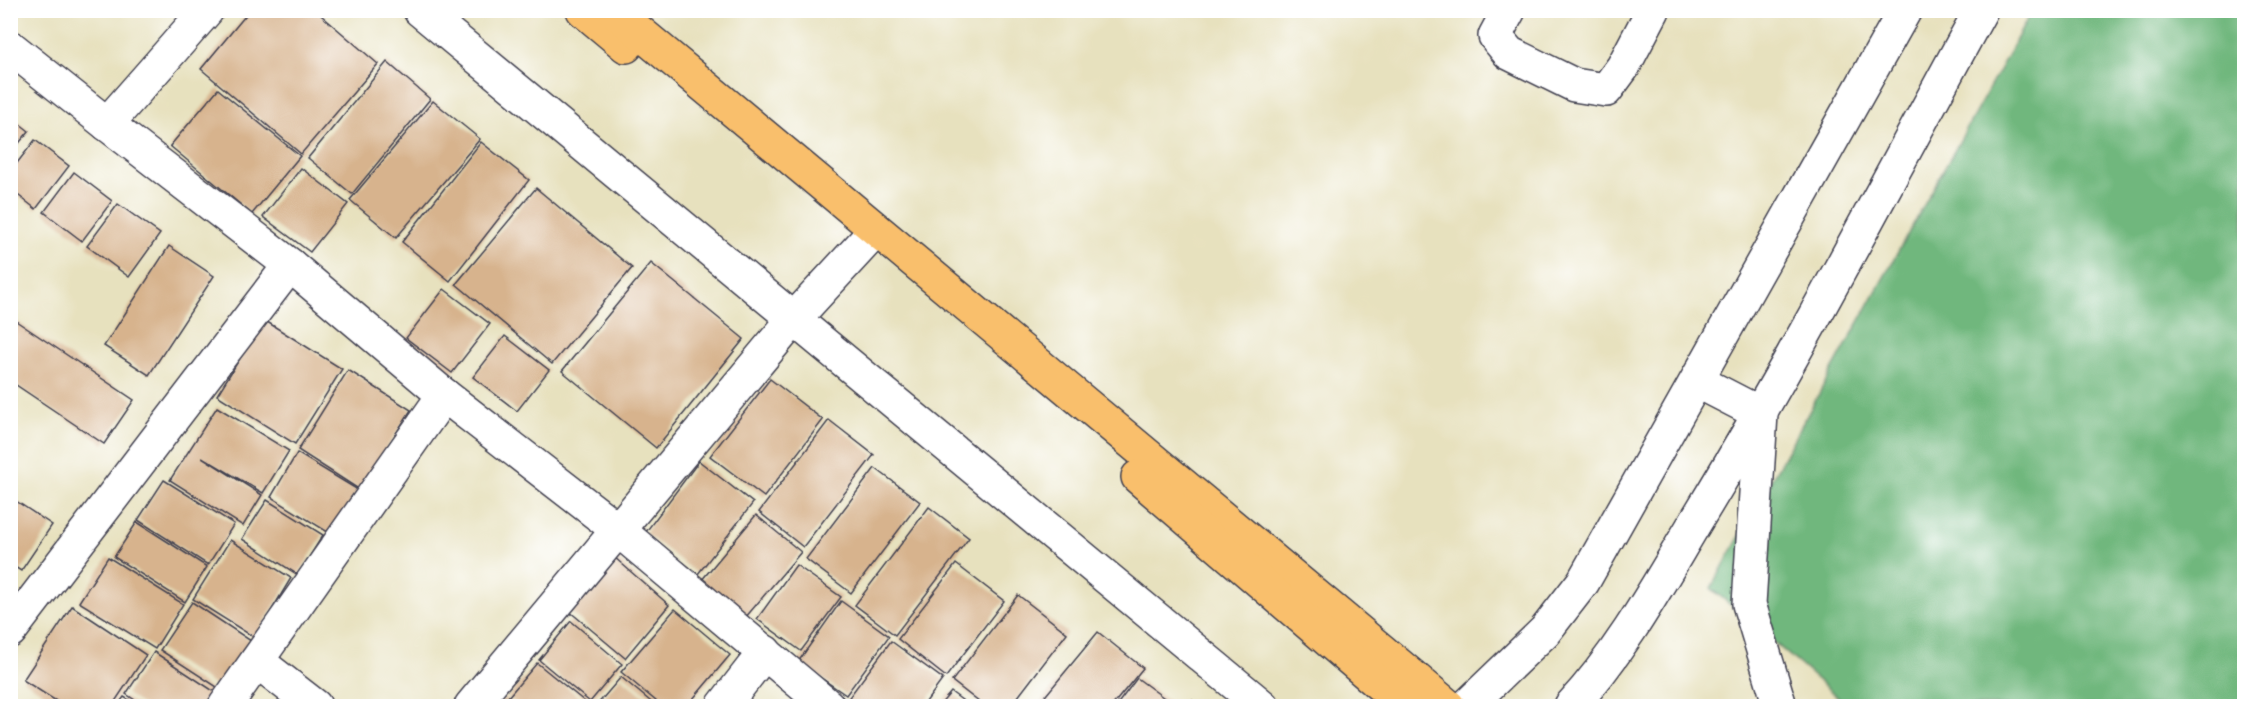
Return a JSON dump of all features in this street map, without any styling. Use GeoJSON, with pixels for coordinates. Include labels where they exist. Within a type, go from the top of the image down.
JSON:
{"type":"FeatureCollection","features":[{"type":"Feature","properties":{"kind":"main road"},"geometry":{"type":"LineString","coordinates":[[583,10],[865,242],[1405,706]]}},
{"type":"Feature","properties":{"kind":"main road"},"geometry":{"type":"LineString","coordinates":[[613,10],[1448,706]]}},
{"type":"Feature","properties":{"kind":"street"},"geometry":{"type":"LineString","coordinates":[[107,124],[207,10]]}},
{"type":"Feature","properties":{"kind":"street"},"geometry":{"type":"LineString","coordinates":[[420,10],[1262,706]]}},
{"type":"Feature","properties":{"kind":"street"},"geometry":{"type":"LineString","coordinates":[[1509,10],[1495,36],[1509,53],[1574,85],[1606,90],[1623,67],[1653,10]]}},
{"type":"Feature","properties":{"kind":"street"},"geometry":{"type":"LineString","coordinates":[[1467,706],[1545,631],[1583,582],[1905,10]]}},
{"type":"Feature","properties":{"kind":"street"},"geometry":{"type":"LineString","coordinates":[[1571,706],[1595,681],[1635,621],[1761,414],[1981,10]]}},
{"type":"Feature","properties":{"kind":"street"},"geometry":{"type":"LineString","coordinates":[[10,47],[290,265],[444,395],[617,529],[828,706]]}},
{"type":"Feature","properties":{"kind":"street"},"geometry":{"type":"LineString","coordinates":[[471,706],[793,320],[865,242]]}},
{"type":"Feature","properties":{"kind":"street"},"geometry":{"type":"LineString","coordinates":[[10,631],[290,265]]}},
{"type":"Feature","properties":{"kind":"street"},"geometry":{"type":"LineString","coordinates":[[1696,381],[1761,414]]}},
{"type":"Feature","properties":{"kind":"street"},"geometry":{"type":"LineString","coordinates":[[225,706],[444,395]]}},
{"type":"Feature","properties":{"kind":"street"},"geometry":{"type":"LineString","coordinates":[[1761,414],[1749,604],[1780,706]]}},
{"type":"Feature","properties":{"kind":"street"},"geometry":{"type":"LineString","coordinates":[[723,706],[765,652]]}},
{"type":"Feature","properties":{"kind":"street"},"geometry":{"type":"LineString","coordinates":[[257,661],[315,706]]}},
{"type":"Feature","properties":{"kind":"green space"},"geometry":{"type":"Polygon","coordinates":[[[2032,11],[2244,11],[2244,706],[1848,706],[1711,588],[2032,11]]]}},
{"type":"Feature","properties":{"kind":"building"},"geometry":{"type":"Polygon","coordinates":[[[250,10],[315,10],[378,64],[301,154],[201,69],[250,10]]]}},
{"type":"Feature","properties":{"kind":"building"},"geometry":{"type":"Polygon","coordinates":[[[387,62],[430,99],[352,194],[308,158],[387,62]]]}},
{"type":"Feature","properties":{"kind":"building"},"geometry":{"type":"Polygon","coordinates":[[[218,89],[300,156],[252,214],[170,146],[218,89]]]}},
{"type":"Feature","properties":{"kind":"building"},"geometry":{"type":"Polygon","coordinates":[[[433,101],[480,139],[396,238],[350,200],[433,101]]]}},
{"type":"Feature","properties":{"kind":"building"},"geometry":{"type":"Polygon","coordinates":[[[10,116],[29,131],[10,154],[10,116]]]}},
{"type":"Feature","properties":{"kind":"building"},"geometry":{"type":"Polygon","coordinates":[[[35,140],[69,166],[36,209],[10,189],[10,172],[35,140]]]}},
{"type":"Feature","properties":{"kind":"building"},"geometry":{"type":"Polygon","coordinates":[[[481,142],[529,180],[450,281],[402,242],[481,142]]]}},
{"type":"Feature","properties":{"kind":"building"},"geometry":{"type":"Polygon","coordinates":[[[301,168],[348,204],[310,252],[263,217],[301,168]]]}},
{"type":"Feature","properties":{"kind":"building"},"geometry":{"type":"Polygon","coordinates":[[[74,172],[112,201],[82,241],[44,212],[74,172]]]}},
{"type":"Feature","properties":{"kind":"building"},"geometry":{"type":"Polygon","coordinates":[[[536,188],[632,268],[552,364],[456,284],[536,188]]]}},
{"type":"Feature","properties":{"kind":"building"},"geometry":{"type":"Polygon","coordinates":[[[118,204],[160,234],[129,277],[87,246],[118,204]]]}},
{"type":"Feature","properties":{"kind":"building"},"geometry":{"type":"Polygon","coordinates":[[[169,246],[214,276],[149,375],[104,346],[169,246]]]}},
{"type":"Feature","properties":{"kind":"building"},"geometry":{"type":"Polygon","coordinates":[[[651,263],[744,339],[656,448],[562,371],[651,263]]]}},
{"type":"Feature","properties":{"kind":"building"},"geometry":{"type":"Polygon","coordinates":[[[444,289],[490,324],[452,373],[406,338],[444,289]]]}},
{"type":"Feature","properties":{"kind":"building"},"geometry":{"type":"Polygon","coordinates":[[[10,317],[134,400],[104,444],[16,385],[10,393],[10,317]]]}},
{"type":"Feature","properties":{"kind":"building"},"geometry":{"type":"Polygon","coordinates":[[[264,320],[342,369],[295,444],[217,395],[264,320]]]}},
{"type":"Feature","properties":{"kind":"building"},"geometry":{"type":"Polygon","coordinates":[[[505,336],[549,370],[517,411],[473,377],[505,336]]]}},
{"type":"Feature","properties":{"kind":"building"},"geometry":{"type":"Polygon","coordinates":[[[348,370],[411,410],[360,490],[298,450],[348,370]]]}},
{"type":"Feature","properties":{"kind":"building"},"geometry":{"type":"Polygon","coordinates":[[[770,379],[823,420],[764,497],[710,456],[770,379]]]}},
{"type":"Feature","properties":{"kind":"building"},"geometry":{"type":"Polygon","coordinates":[[[217,407],[289,451],[263,493],[202,457],[262,495],[243,526],[170,480],[217,407]]]}},
{"type":"Feature","properties":{"kind":"building"},"geometry":{"type":"Polygon","coordinates":[[[829,420],[874,455],[803,547],[759,512],[829,420]]]}},
{"type":"Feature","properties":{"kind":"building"},"geometry":{"type":"Polygon","coordinates":[[[297,453],[358,490],[331,534],[271,497],[297,453]]]}},
{"type":"Feature","properties":{"kind":"building"},"geometry":{"type":"Polygon","coordinates":[[[699,461],[753,503],[698,574],[645,533],[699,461]]]}},
{"type":"Feature","properties":{"kind":"building"},"geometry":{"type":"Polygon","coordinates":[[[875,468],[920,502],[851,593],[806,559],[875,468]]]}},
{"type":"Feature","properties":{"kind":"building"},"geometry":{"type":"Polygon","coordinates":[[[164,480],[234,524],[208,565],[138,520],[164,480]]]}},
{"type":"Feature","properties":{"kind":"building"},"geometry":{"type":"Polygon","coordinates":[[[10,497],[52,525],[21,571],[10,564],[10,497]]]}},
{"type":"Feature","properties":{"kind":"building"},"geometry":{"type":"Polygon","coordinates":[[[267,500],[323,535],[298,575],[242,539],[267,500]]]}},
{"type":"Feature","properties":{"kind":"building"},"geometry":{"type":"Polygon","coordinates":[[[929,507],[969,538],[895,635],[855,605],[929,507]]]}},
{"type":"Feature","properties":{"kind":"building"},"geometry":{"type":"Polygon","coordinates":[[[756,515],[801,552],[745,618],[701,581],[756,515]]]}},
{"type":"Feature","properties":{"kind":"building"},"geometry":{"type":"Polygon","coordinates":[[[137,522],[207,567],[185,602],[114,557],[137,522]]]}},
{"type":"Feature","properties":{"kind":"building"},"geometry":{"type":"Polygon","coordinates":[[[230,540],[291,578],[255,638],[193,599],[230,540]]]}},
{"type":"Feature","properties":{"kind":"building"},"geometry":{"type":"Polygon","coordinates":[[[108,557],[183,604],[155,649],[79,602],[108,557]]]}},
{"type":"Feature","properties":{"kind":"building"},"geometry":{"type":"Polygon","coordinates":[[[614,557],[669,605],[625,658],[569,611],[614,557]]]}},
{"type":"Feature","properties":{"kind":"building"},"geometry":{"type":"Polygon","coordinates":[[[956,564],[1004,601],[946,677],[898,639],[956,564]]]}},
{"type":"Feature","properties":{"kind":"building"},"geometry":{"type":"Polygon","coordinates":[[[796,565],[841,597],[801,651],[757,619],[796,565]]]}},
{"type":"Feature","properties":{"kind":"building"},"geometry":{"type":"Polygon","coordinates":[[[1018,595],[1067,633],[1011,706],[984,706],[952,681],[1018,595]]]}},
{"type":"Feature","properties":{"kind":"building"},"geometry":{"type":"Polygon","coordinates":[[[841,601],[889,636],[846,695],[798,662],[841,601]]]}},
{"type":"Feature","properties":{"kind":"building"},"geometry":{"type":"Polygon","coordinates":[[[192,602],[251,641],[220,689],[160,650],[192,602]]]}},
{"type":"Feature","properties":{"kind":"building"},"geometry":{"type":"Polygon","coordinates":[[[72,606],[146,655],[112,706],[64,706],[23,680],[72,606]]]}},
{"type":"Feature","properties":{"kind":"building"},"geometry":{"type":"Polygon","coordinates":[[[675,609],[730,655],[687,706],[662,706],[621,672],[675,609]]]}},
{"type":"Feature","properties":{"kind":"building"},"geometry":{"type":"Polygon","coordinates":[[[571,621],[622,664],[590,702],[539,660],[571,621]]]}},
{"type":"Feature","properties":{"kind":"building"},"geometry":{"type":"Polygon","coordinates":[[[1098,632],[1143,668],[1112,706],[1037,706],[1098,632]]]}},
{"type":"Feature","properties":{"kind":"building"},"geometry":{"type":"Polygon","coordinates":[[[891,641],[943,679],[923,706],[847,706],[844,704],[891,641]]]}},
{"type":"Feature","properties":{"kind":"building"},"geometry":{"type":"Polygon","coordinates":[[[154,652],[215,692],[205,706],[144,706],[126,694],[154,652]]]}},
{"type":"Feature","properties":{"kind":"building"},"geometry":{"type":"Polygon","coordinates":[[[537,663],[590,706],[520,706],[508,697],[537,663]]]}},
{"type":"Feature","properties":{"kind":"building"},"geometry":{"type":"Polygon","coordinates":[[[621,677],[656,706],[596,706],[621,677]]]}},
{"type":"Feature","properties":{"kind":"building"},"geometry":{"type":"Polygon","coordinates":[[[1137,678],[1175,706],[1116,706],[1137,678]]]}},
{"type":"Feature","properties":{"kind":"building"},"geometry":{"type":"Polygon","coordinates":[[[951,692],[970,706],[939,706],[951,692]]]}},
{"type":"Feature","properties":{"kind":"building"},"geometry":{"type":"Polygon","coordinates":[[[124,697],[139,706],[117,706],[124,697]]]}},
{"type":"Feature","properties":{"kind":"building"},"geometry":{"type":"Polygon","coordinates":[[[505,697],[516,706],[497,706],[505,697]]]}},
{"type":"Feature","properties":{"kind":"building"},"geometry":{"type":"Polygon","coordinates":[[[1192,700],[1199,706],[1186,706],[1192,700]]]}}]}
